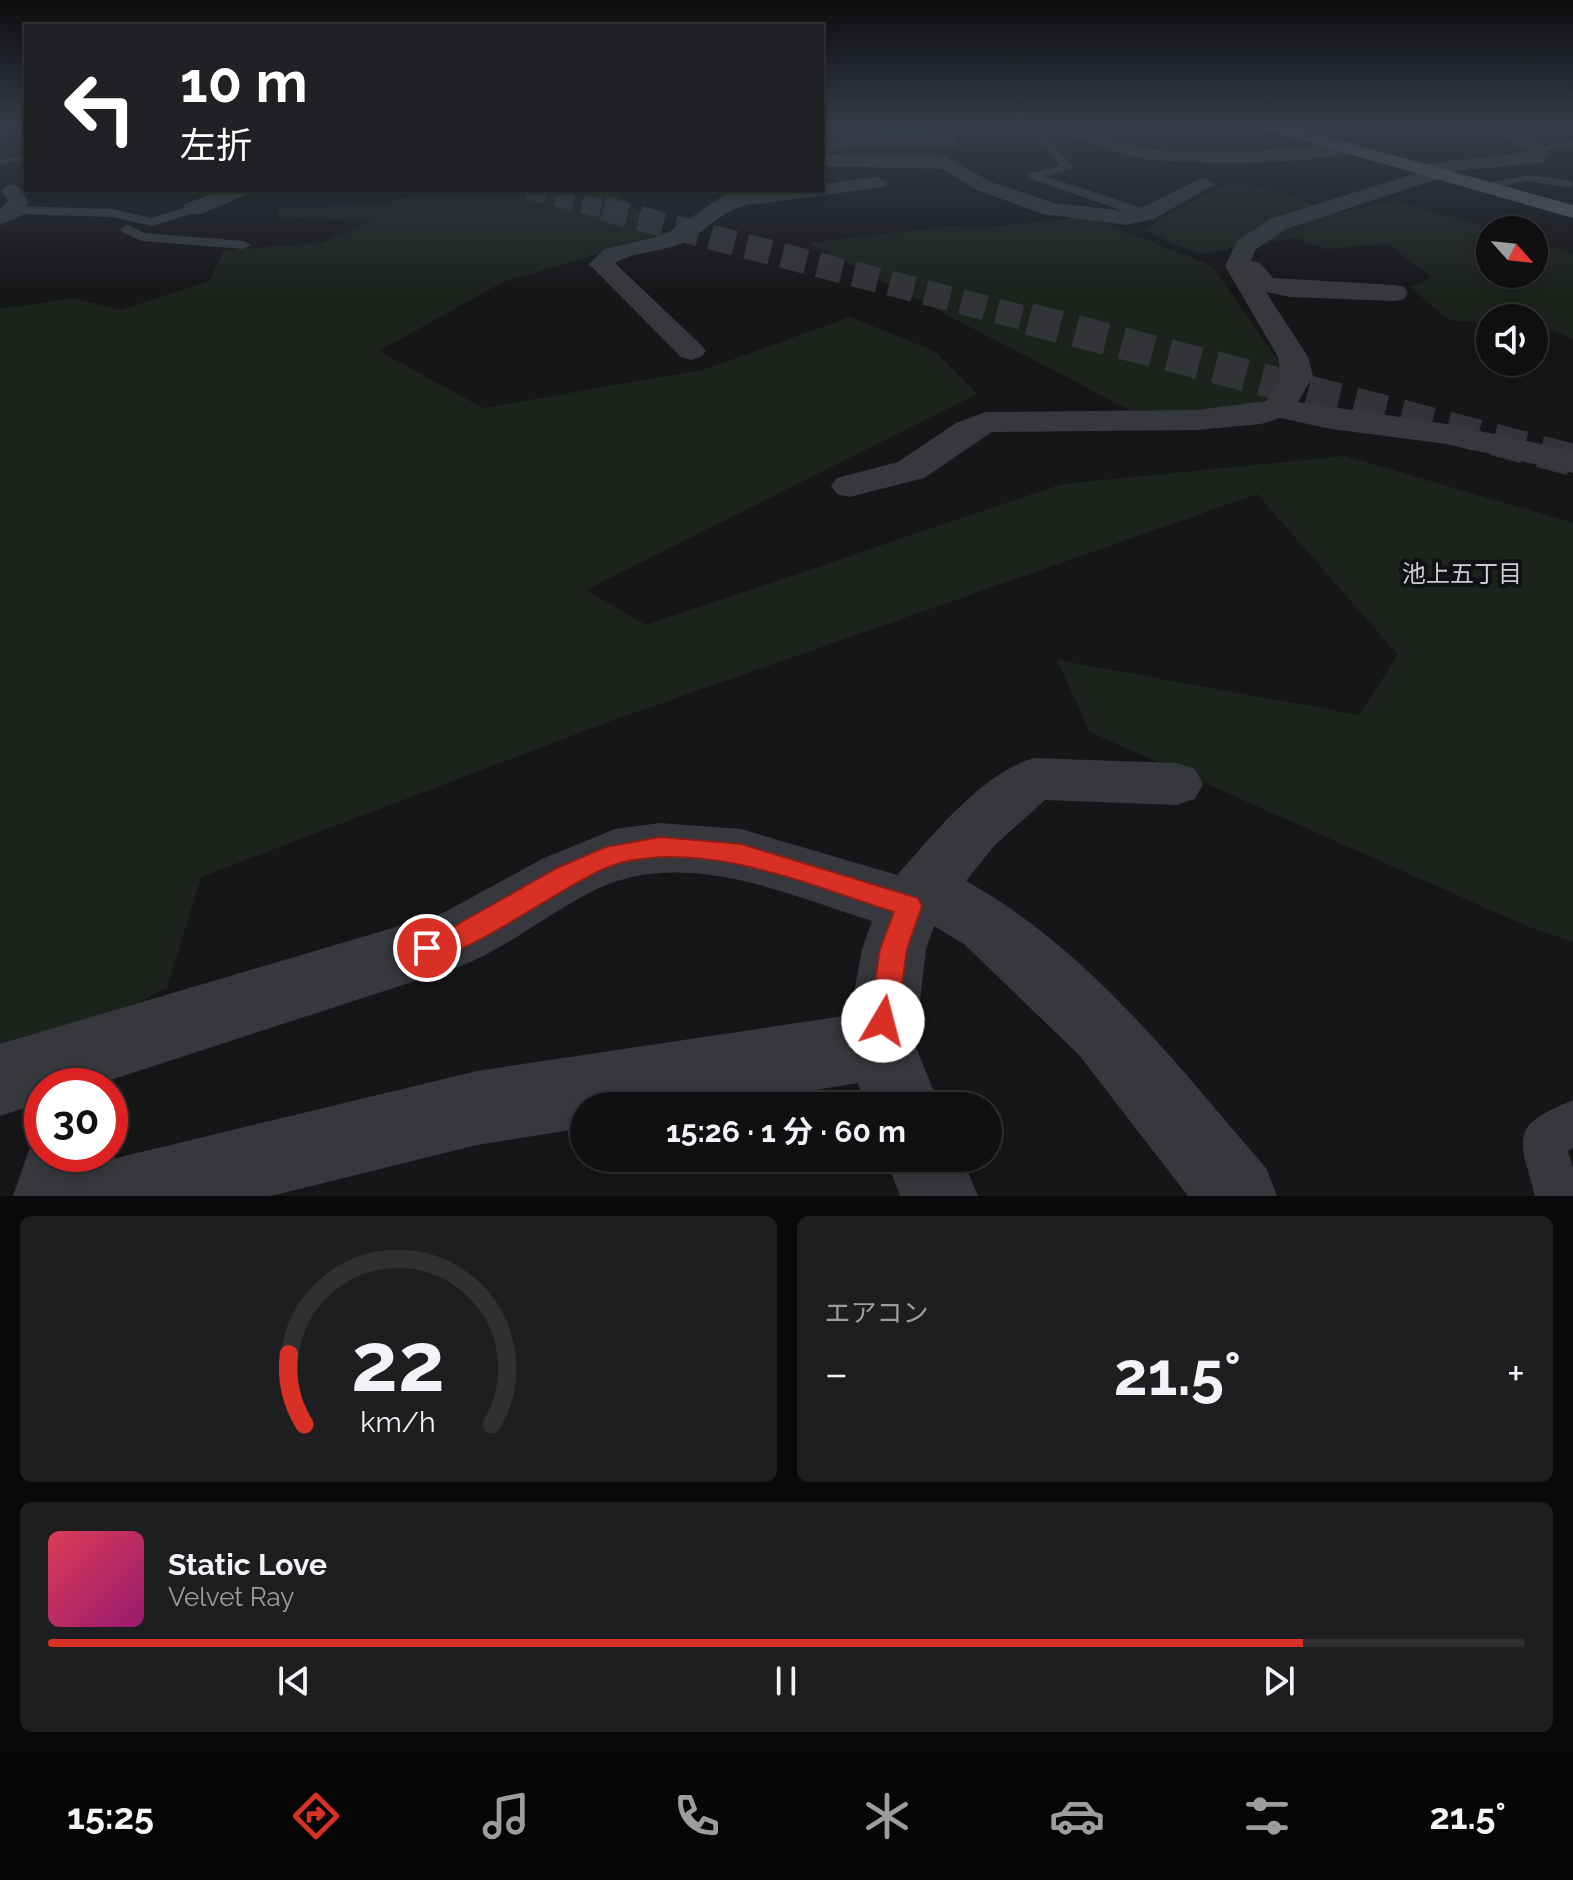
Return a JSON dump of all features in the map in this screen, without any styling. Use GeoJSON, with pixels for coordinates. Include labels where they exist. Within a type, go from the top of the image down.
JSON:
{"type":"FeatureCollection","features":[{"type":"Feature","properties":{"kind":"main road"},"geometry":{"type":"LineString","coordinates":[[1470,182],[1573,212]]}},
{"type":"Feature","properties":{"kind":"street"},"geometry":{"type":"LineString","coordinates":[[824,190],[880,182]]}},
{"type":"Feature","properties":{"kind":"street"},"geometry":{"type":"LineString","coordinates":[[978,182],[1051,209],[1126,218],[1146,214],[1205,184]]}},
{"type":"Feature","properties":{"kind":"street"},"geometry":{"type":"LineString","coordinates":[[1237,266],[1245,246],[1278,224],[1398,182]]}},
{"type":"Feature","properties":{"kind":"street"},"geometry":{"type":"LineString","coordinates":[[1153,184],[1183,193]]}},
{"type":"Feature","properties":{"kind":"street"},"geometry":{"type":"LineString","coordinates":[[179,205],[234,192]]}},
{"type":"Feature","properties":{"kind":"street"},"geometry":{"type":"LineString","coordinates":[[691,351],[601,264],[604,259],[619,252],[663,243],[740,194],[758,198],[808,192]]}},
{"type":"Feature","properties":{"kind":"street"},"geometry":{"type":"LineString","coordinates":[[1237,266],[1251,268],[1264,284],[1290,289],[1395,293]]}},
{"type":"Feature","properties":{"kind":"street"},"geometry":{"type":"LineString","coordinates":[[1237,266],[1293,357],[1297,376],[1278,408]]}},
{"type":"Feature","properties":{"kind":"street"},"geometry":{"type":"LineString","coordinates":[[850,486],[911,470],[968,430],[986,422],[1197,420],[1261,414],[1278,408],[1331,419],[1447,434],[1573,462]]}},
{"type":"Feature","properties":{"kind":"street"},"geometry":{"type":"LineString","coordinates":[[112,1196],[477,1108],[892,1076],[894,949],[916,897],[974,829],[1033,779],[1176,784]]}},
{"type":"Feature","properties":{"kind":"street"},"geometry":{"type":"LineString","coordinates":[[90,1068],[458,938],[565,876],[615,854],[660,847],[741,854],[916,897],[986,924],[1103,1031],[1219,1185]]}},
{"type":"Feature","properties":{"kind":"street"},"geometry":{"type":"LineString","coordinates":[[0,1080],[24,1077]]}},
{"type":"Feature","properties":{"kind":"street"},"geometry":{"type":"LineString","coordinates":[[52,1196],[59,1172]]}},
{"type":"Feature","properties":{"kind":"street"},"geometry":{"type":"LineString","coordinates":[[930,1172],[939,1196]]}},
{"type":"Feature","properties":{"kind":"lane"},"geometry":{"type":"LineString","coordinates":[[1049,182],[1146,214]]}},
{"type":"Feature","properties":{"kind":"lane"},"geometry":{"type":"LineString","coordinates":[[1482,185],[1504,182]]}},
{"type":"Feature","properties":{"kind":"lane"},"geometry":{"type":"LineString","coordinates":[[1554,182],[1568,184]]}},
{"type":"Feature","properties":{"kind":"lane"},"geometry":{"type":"LineString","coordinates":[[12,200],[113,213],[152,222]]}},
{"type":"Feature","properties":{"kind":"lane"},"geometry":{"type":"LineString","coordinates":[[12,200],[92,207],[138,204]]}},
{"type":"Feature","properties":{"kind":"lane"},"geometry":{"type":"LineString","coordinates":[[179,205],[152,222],[126,229],[142,237],[244,245]]}},
{"type":"Feature","properties":{"kind":"lane"},"geometry":{"type":"LineString","coordinates":[[1558,1196],[1543,1141],[1573,1122]]}},
{"type":"Feature","properties":{"kind":"shaded area"},"geometry":{"type":"Polygon","coordinates":[[[1229,182],[1288,195],[1336,213],[1398,201],[1476,224],[1476,288],[1548,288],[1548,246],[1573,254],[1573,340],[1548,330],[1548,304],[1476,304],[1476,322],[1449,320],[1410,287],[1432,278],[1388,244],[1325,249],[1295,238],[1199,254],[1145,231],[1158,220],[1229,182]]]}},
{"type":"Feature","properties":{"kind":"shaded area"},"geometry":{"type":"Polygon","coordinates":[[[417,192],[616,192],[665,234],[503,282],[379,351],[483,408],[706,369],[850,317],[934,351],[977,394],[586,590],[646,625],[1062,484],[1345,456],[1573,523],[1573,942],[1524,925],[1090,732],[1057,660],[1359,715],[1398,655],[1257,494],[608,722],[201,877],[167,988],[0,1069],[0,309],[73,298],[121,310],[209,281],[224,250],[321,243],[370,222],[280,217],[277,209],[386,204],[417,192]]]}},
{"type":"Feature","properties":{"kind":"shaded area"},"geometry":{"type":"Polygon","coordinates":[[[1077,217],[1101,222],[1212,266],[1285,371],[1269,398],[1247,410],[1143,417],[809,243],[950,226],[984,228],[1077,217]]]}},
{"type":"Feature","properties":{"kind":"tunnel"},"geometry":{"type":"LineString","coordinates":[[536,192],[611,211]]}},
{"type":"Feature","properties":{"kind":"tunnel"},"geometry":{"type":"LineString","coordinates":[[603,209],[1036,321]]}},
{"type":"Feature","properties":{"kind":"tunnel"},"geometry":{"type":"LineString","coordinates":[[1029,319],[1573,460]]}},
{"type":"Feature","properties":{"kind":"district","name":"池上五丁目"},"geometry":{"type":"Point","coordinates":[1462,573]}},
{"type":"Feature","properties":{"kind":"route"},"geometry":{"type":"LineString","coordinates":[[427,948],[458,938],[565,876],[615,854],[660,847],[741,854],[909,906],[894,949],[883,1021]]}}]}
